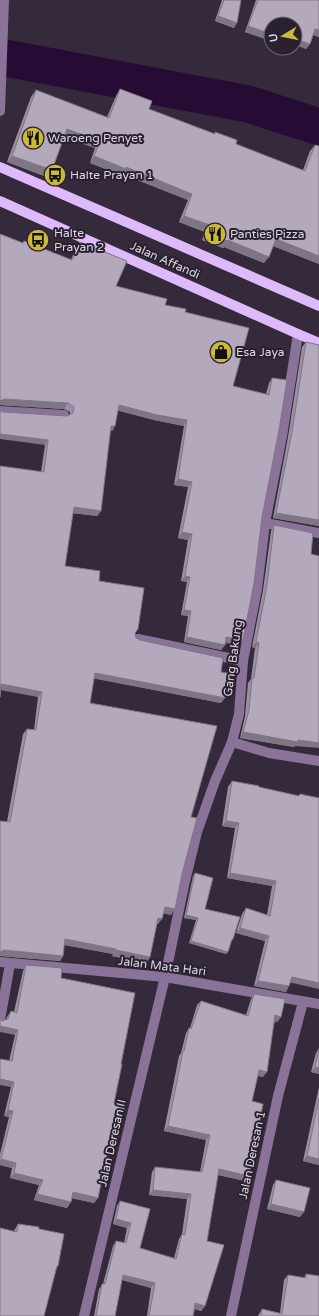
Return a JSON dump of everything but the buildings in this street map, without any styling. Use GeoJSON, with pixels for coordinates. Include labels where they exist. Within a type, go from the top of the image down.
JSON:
{"type":"FeatureCollection","features":[{"type":"Feature","properties":{"kind":"main road","name":"Jalan Affandi"},"geometry":{"type":"LineString","coordinates":[[0,167],[319,306]]}},
{"type":"Feature","properties":{"kind":"main road","name":"Jalan Affandi"},"geometry":{"type":"LineString","coordinates":[[0,201],[319,343]]}},
{"type":"Feature","properties":{"kind":"street"},"geometry":{"type":"LineString","coordinates":[[0,111],[4,4]]}},
{"type":"Feature","properties":{"kind":"street","name":"Gang Bakung"},"geometry":{"type":"LineString","coordinates":[[165,977],[197,832],[215,781],[232,742],[239,714],[243,661],[257,589],[265,523],[282,436],[298,334]]}},
{"type":"Feature","properties":{"kind":"street"},"geometry":{"type":"LineString","coordinates":[[0,411],[64,415]]}},
{"type":"Feature","properties":{"kind":"street"},"geometry":{"type":"LineString","coordinates":[[265,523],[319,533]]}},
{"type":"Feature","properties":{"kind":"street"},"geometry":{"type":"LineString","coordinates":[[138,639],[243,661]]}},
{"type":"Feature","properties":{"kind":"street"},"geometry":{"type":"LineString","coordinates":[[232,742],[269,753],[319,761]]}},
{"type":"Feature","properties":{"kind":"street"},"geometry":{"type":"LineString","coordinates":[[0,1020],[5,963]]}},
{"type":"Feature","properties":{"kind":"street","name":"Jalan Mata Hari"},"geometry":{"type":"LineString","coordinates":[[5,963],[165,977],[319,1004]]}},
{"type":"Feature","properties":{"kind":"street","name":"Jalan Deresan II"},"geometry":{"type":"LineString","coordinates":[[84,1316],[165,977]]}},
{"type":"Feature","properties":{"kind":"street","name":"Jalan Deresan 1"},"geometry":{"type":"LineString","coordinates":[[231,1316],[278,1096],[303,1002]]}},
{"type":"Feature","properties":{"kind":"waterway"},"geometry":{"type":"LineString","coordinates":[[0,57],[248,104],[319,127]]}},
{"type":"Feature","properties":{"kind":"place","name":"Waroeng Penyet"},"geometry":{"type":"Point","coordinates":[33,138]}},
{"type":"Feature","properties":{"kind":"place","name":"Halte Prayan 1"},"geometry":{"type":"Point","coordinates":[55,175]}},
{"type":"Feature","properties":{"kind":"place","name":"Panties Pizza"},"geometry":{"type":"Point","coordinates":[215,234]}},
{"type":"Feature","properties":{"kind":"place","name":"Halte Prayan 2"},"geometry":{"type":"Point","coordinates":[38,240]}},
{"type":"Feature","properties":{"kind":"place","name":"Esa Jaya"},"geometry":{"type":"Point","coordinates":[221,352]}}]}
